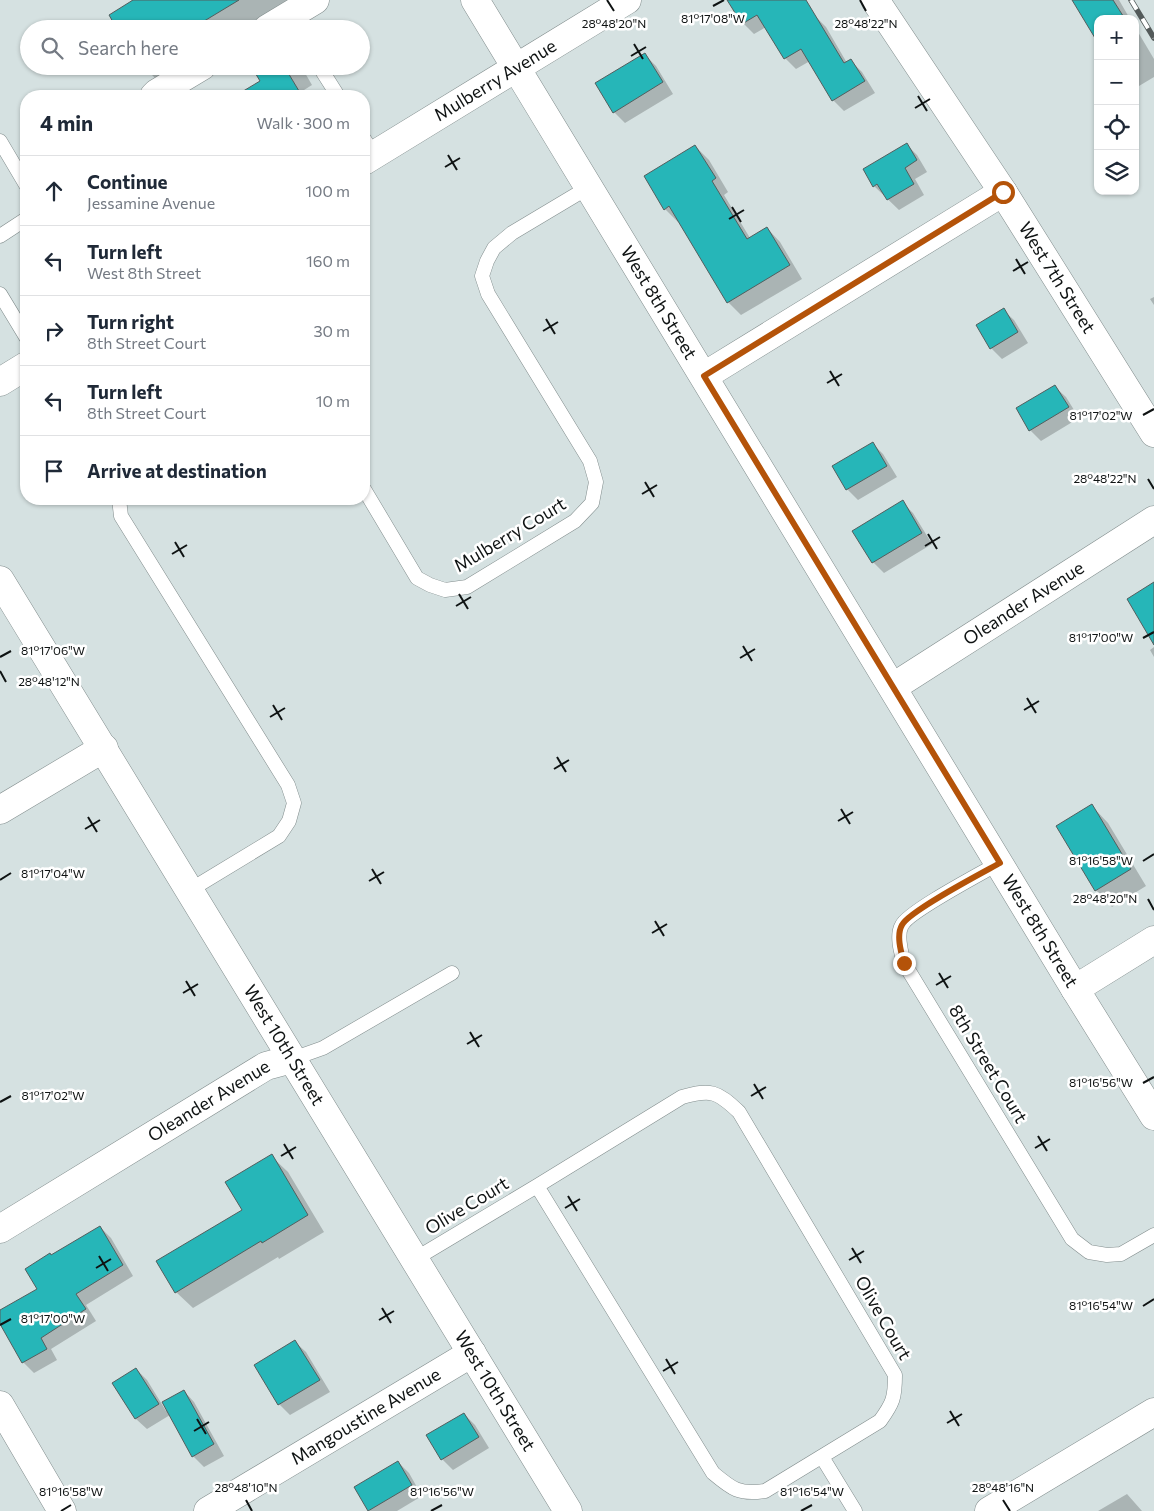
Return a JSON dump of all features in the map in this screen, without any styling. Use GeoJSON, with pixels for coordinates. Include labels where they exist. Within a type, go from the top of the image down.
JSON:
{"type":"FeatureCollection","features":[{"type":"Feature","properties":{"kind":"street"},"geometry":{"type":"LineString","coordinates":[[289,20],[315,0]]}},
{"type":"Feature","properties":{"kind":"street","name":"West 8th Street"},"geometry":{"type":"LineString","coordinates":[[475,0],[1154,1116]]}},
{"type":"Feature","properties":{"kind":"street","name":"Mulberry Avenue"},"geometry":{"type":"LineString","coordinates":[[370,150],[517,68],[627,0]]}},
{"type":"Feature","properties":{"kind":"street","name":"West 7th Street"},"geometry":{"type":"LineString","coordinates":[[874,0],[1003,192],[1154,433]]}},
{"type":"Feature","properties":{"kind":"street"},"geometry":{"type":"LineString","coordinates":[[162,90],[187,75]]}},
{"type":"Feature","properties":{"kind":"street"},"geometry":{"type":"LineString","coordinates":[[704,376],[1003,192]]}},
{"type":"Feature","properties":{"kind":"street"},"geometry":{"type":"LineString","coordinates":[[0,382],[20,370]]}},
{"type":"Feature","properties":{"kind":"street","name":"Oleander Avenue"},"geometry":{"type":"LineString","coordinates":[[893,687],[1154,520]]}},
{"type":"Feature","properties":{"kind":"street","name":"West 10th Street"},"geometry":{"type":"LineString","coordinates":[[0,580],[568,1511]]}},
{"type":"Feature","properties":{"kind":"street"},"geometry":{"type":"LineString","coordinates":[[0,810],[104,748]]}},
{"type":"Feature","properties":{"kind":"street"},"geometry":{"type":"LineString","coordinates":[[1075,989],[1154,940]]}},
{"type":"Feature","properties":{"kind":"street","name":"Oleander Avenue"},"geometry":{"type":"LineString","coordinates":[[0,1229],[266,1066],[292,1059]]}},
{"type":"Feature","properties":{"kind":"street","name":"Mangoustine Avenue"},"geometry":{"type":"LineString","coordinates":[[208,1511],[472,1354]]}},
{"type":"Feature","properties":{"kind":"street"},"geometry":{"type":"LineString","coordinates":[[0,1405],[62,1511]]}},
{"type":"Feature","properties":{"kind":"street"},"geometry":{"type":"LineString","coordinates":[[989,1511],[1154,1412]]}},
{"type":"Feature","properties":{"kind":"lane"},"geometry":{"type":"LineString","coordinates":[[325,75],[334,90]]}},
{"type":"Feature","properties":{"kind":"lane"},"geometry":{"type":"LineString","coordinates":[[0,141],[20,174]]}},
{"type":"Feature","properties":{"kind":"lane","name":"Mulberry Court"},"geometry":{"type":"LineString","coordinates":[[370,499],[418,578],[430,585],[445,590],[467,587],[575,521],[592,503],[596,482],[590,461],[488,294],[482,276],[494,248],[512,233],[589,187]]}},
{"type":"Feature","properties":{"kind":"lane"},"geometry":{"type":"LineString","coordinates":[[0,236],[20,223]]}},
{"type":"Feature","properties":{"kind":"lane"},"geometry":{"type":"LineString","coordinates":[[0,294],[20,326]]}},
{"type":"Feature","properties":{"kind":"lane"},"geometry":{"type":"LineString","coordinates":[[119,505],[121,516],[288,785],[294,803],[289,822],[279,836],[190,890]]}},
{"type":"Feature","properties":{"kind":"lane","name":"8th Street Court"},"geometry":{"type":"LineString","coordinates":[[1000,863],[914,912],[901,925],[899,945],[904,963],[1072,1239],[1089,1252],[1107,1255],[1121,1254],[1154,1235]]}},
{"type":"Feature","properties":{"kind":"lane","name":"Oleander Avenue"},"geometry":{"type":"LineString","coordinates":[[292,1059],[323,1048],[452,973]]}},
{"type":"Feature","properties":{"kind":"lane","name":"Olive Court"},"geometry":{"type":"LineString","coordinates":[[415,1259],[682,1097],[702,1092],[723,1096],[739,1112],[895,1375],[895,1392],[892,1405],[880,1421],[765,1490],[749,1494],[730,1487],[713,1473],[538,1186]]}},
{"type":"Feature","properties":{"kind":"lane"},"geometry":{"type":"LineString","coordinates":[[822,1457],[855,1511]]}},
{"type":"Feature","properties":{"kind":"building"},"geometry":{"type":"Polygon","coordinates":[[[133,0],[239,0],[206,20],[112,20],[109,15],[133,0]]]}},
{"type":"Feature","properties":{"kind":"building"},"geometry":{"type":"Polygon","coordinates":[[[727,0],[806,0],[844,63],[851,59],[865,81],[832,101],[801,49],[784,59],[757,15],[742,24],[727,0]]]}},
{"type":"Feature","properties":{"kind":"building"},"geometry":{"type":"Polygon","coordinates":[[[1072,0],[1113,0],[1122,15],[1094,15],[1094,36],[1072,0]]]}},
{"type":"Feature","properties":{"kind":"building"},"geometry":{"type":"Polygon","coordinates":[[[645,53],[663,82],[613,113],[595,83],[645,53]]]}},
{"type":"Feature","properties":{"kind":"building"},"geometry":{"type":"Polygon","coordinates":[[[256,75],[289,75],[298,90],[245,90],[260,81],[256,75]]]}},
{"type":"Feature","properties":{"kind":"building"},"geometry":{"type":"Polygon","coordinates":[[[907,143],[917,160],[905,168],[914,184],[887,200],[877,184],[873,187],[863,169],[907,143]]]}},
{"type":"Feature","properties":{"kind":"building"},"geometry":{"type":"Polygon","coordinates":[[[695,145],[716,178],[712,181],[747,239],[767,227],[790,265],[727,303],[669,206],[664,210],[644,176],[695,145]]]}},
{"type":"Feature","properties":{"kind":"building"},"geometry":{"type":"Polygon","coordinates":[[[1004,308],[1018,332],[990,349],[976,325],[1004,308]]]}},
{"type":"Feature","properties":{"kind":"building"},"geometry":{"type":"Polygon","coordinates":[[[1055,385],[1069,407],[1029,431],[1016,408],[1055,385]]]}},
{"type":"Feature","properties":{"kind":"building"},"geometry":{"type":"Polygon","coordinates":[[[873,442],[887,466],[846,490],[832,466],[873,442]]]}},
{"type":"Feature","properties":{"kind":"building"},"geometry":{"type":"Polygon","coordinates":[[[903,500],[922,533],[872,563],[852,531],[903,500]]]}},
{"type":"Feature","properties":{"kind":"building"},"geometry":{"type":"Polygon","coordinates":[[[1154,582],[1154,645],[1127,599],[1154,582]]]}},
{"type":"Feature","properties":{"kind":"building"},"geometry":{"type":"Polygon","coordinates":[[[1092,804],[1131,869],[1095,891],[1056,826],[1092,804]]]}},
{"type":"Feature","properties":{"kind":"building"},"geometry":{"type":"Polygon","coordinates":[[[272,1154],[308,1215],[175,1293],[156,1261],[242,1210],[225,1182],[272,1154]]]}},
{"type":"Feature","properties":{"kind":"building"},"geometry":{"type":"Polygon","coordinates":[[[100,1226],[123,1265],[76,1294],[86,1309],[41,1338],[47,1349],[22,1363],[0,1324],[0,1310],[37,1289],[25,1269],[100,1226]]]}},
{"type":"Feature","properties":{"kind":"building"},"geometry":{"type":"Polygon","coordinates":[[[295,1340],[320,1380],[278,1405],[254,1365],[295,1340]]]}},
{"type":"Feature","properties":{"kind":"building"},"geometry":{"type":"Polygon","coordinates":[[[136,1368],[159,1404],[135,1419],[112,1383],[136,1368]]]}},
{"type":"Feature","properties":{"kind":"building"},"geometry":{"type":"Polygon","coordinates":[[[184,1390],[214,1444],[192,1457],[162,1402],[184,1390]]]}},
{"type":"Feature","properties":{"kind":"building"},"geometry":{"type":"Polygon","coordinates":[[[464,1413],[479,1437],[441,1460],[426,1435],[464,1413]]]}},
{"type":"Feature","properties":{"kind":"building"},"geometry":{"type":"Polygon","coordinates":[[[398,1461],[412,1485],[368,1511],[354,1487],[398,1461]]]}},
{"type":"Feature","properties":{"kind":"railway"},"geometry":{"type":"LineString","coordinates":[[1131,0],[1154,38]]}},
{"type":"Feature","properties":{"kind":"route"},"geometry":{"type":"LineString","coordinates":[[904,963],[899,945],[901,925],[914,912],[1000,863],[704,376],[1003,192]]}}]}
